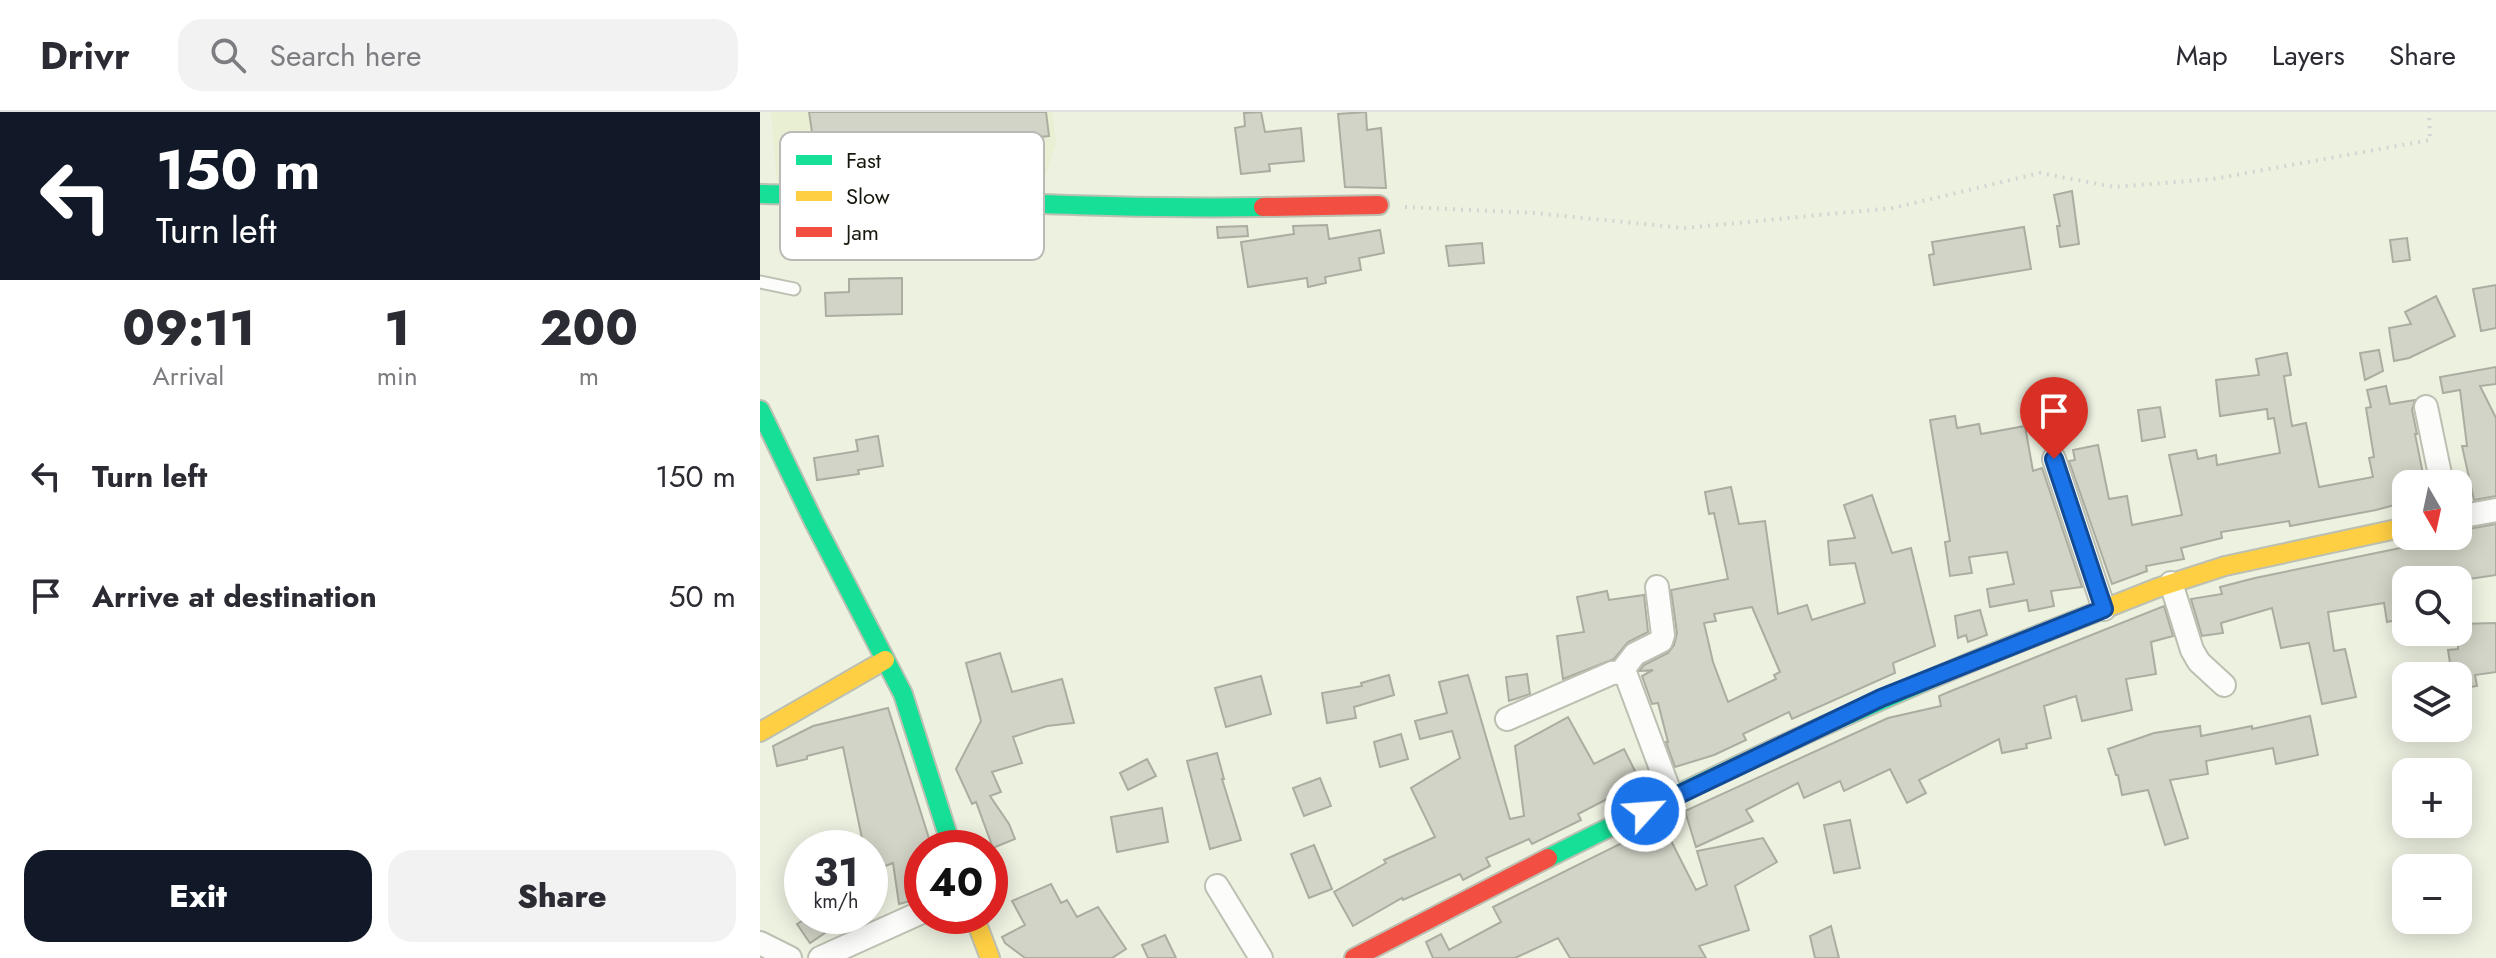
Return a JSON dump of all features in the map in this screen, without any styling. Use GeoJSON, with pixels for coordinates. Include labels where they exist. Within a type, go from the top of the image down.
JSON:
{"type":"FeatureCollection","features":[{"type":"Feature","properties":{"kind":"street"},"geometry":{"type":"LineString","coordinates":[[760,194],[780,194]]}},
{"type":"Feature","properties":{"kind":"street"},"geometry":{"type":"LineString","coordinates":[[1044,205],[1379,205]]}},
{"type":"Feature","properties":{"kind":"street"},"geometry":{"type":"LineString","coordinates":[[2426,407],[2439,470]]}},
{"type":"Feature","properties":{"kind":"street"},"geometry":{"type":"LineString","coordinates":[[763,423],[903,694],[946,830]]}},
{"type":"Feature","properties":{"kind":"street"},"geometry":{"type":"LineString","coordinates":[[2054,459],[2104,609]]}},
{"type":"Feature","properties":{"kind":"street"},"geometry":{"type":"LineString","coordinates":[[2472,514],[2496,510]]}},
{"type":"Feature","properties":{"kind":"street"},"geometry":{"type":"LineString","coordinates":[[1354,958],[1479,892],[1881,698],[2171,583],[2251,559],[2392,530]]}},
{"type":"Feature","properties":{"kind":"street"},"geometry":{"type":"LineString","coordinates":[[2171,583],[2192,650],[2199,662],[2224,685]]}},
{"type":"Feature","properties":{"kind":"street"},"geometry":{"type":"LineString","coordinates":[[1507,719],[1612,673],[1621,672],[1635,654],[1661,641],[1663,635],[1657,587]]}},
{"type":"Feature","properties":{"kind":"street"},"geometry":{"type":"LineString","coordinates":[[760,732],[885,660]]}},
{"type":"Feature","properties":{"kind":"street"},"geometry":{"type":"LineString","coordinates":[[1621,672],[1628,681],[1672,798]]}},
{"type":"Feature","properties":{"kind":"street"},"geometry":{"type":"LineString","coordinates":[[1217,886],[1261,958]]}},
{"type":"Feature","properties":{"kind":"street"},"geometry":{"type":"LineString","coordinates":[[820,958],[904,920]]}},
{"type":"Feature","properties":{"kind":"street"},"geometry":{"type":"LineString","coordinates":[[981,934],[990,958]]}},
{"type":"Feature","properties":{"kind":"street"},"geometry":{"type":"LineString","coordinates":[[760,943],[790,958]]}},
{"type":"Feature","properties":{"kind":"lane"},"geometry":{"type":"LineString","coordinates":[[760,282],[794,289]]}},
{"type":"Feature","properties":{"kind":"path"},"geometry":{"type":"LineString","coordinates":[[1379,205],[1534,213],[1684,228],[1893,208],[2040,173],[2114,187],[2213,179],[2430,140],[2429,112]]}},
{"type":"Feature","properties":{"kind":"shaded area"},"geometry":{"type":"Polygon","coordinates":[[[771,112],[1052,112],[1056,143],[1044,180],[1044,132],[780,132],[780,184],[777,184],[771,112]]]}},
{"type":"Feature","properties":{"kind":"building"},"geometry":{"type":"Polygon","coordinates":[[[809,112],[1046,112],[1049,136],[1044,137],[1044,132],[812,132],[809,112]]]}},
{"type":"Feature","properties":{"kind":"building"},"geometry":{"type":"Polygon","coordinates":[[[1261,112],[1265,132],[1301,128],[1304,161],[1269,164],[1270,171],[1241,174],[1235,128],[1245,126],[1244,113],[1261,112]]]}},
{"type":"Feature","properties":{"kind":"building"},"geometry":{"type":"Polygon","coordinates":[[[1366,112],[1367,130],[1381,128],[1386,188],[1345,187],[1338,114],[1366,112]]]}},
{"type":"Feature","properties":{"kind":"building"},"geometry":{"type":"Polygon","coordinates":[[[2072,191],[2079,244],[2060,247],[2057,226],[2060,226],[2054,195],[2072,191]]]}},
{"type":"Feature","properties":{"kind":"building"},"geometry":{"type":"Polygon","coordinates":[[[1327,225],[1329,239],[1380,230],[1384,253],[1359,258],[1361,270],[1325,277],[1326,283],[1308,287],[1307,278],[1248,287],[1241,242],[1294,234],[1293,226],[1327,225]]]}},
{"type":"Feature","properties":{"kind":"building"},"geometry":{"type":"Polygon","coordinates":[[[1247,226],[1248,236],[1218,238],[1217,227],[1247,226]]]}},
{"type":"Feature","properties":{"kind":"building"},"geometry":{"type":"Polygon","coordinates":[[[2024,227],[2031,269],[1934,285],[1929,255],[1934,254],[1932,242],[2024,227]]]}},
{"type":"Feature","properties":{"kind":"building"},"geometry":{"type":"Polygon","coordinates":[[[2407,238],[2410,260],[2393,262],[2390,240],[2407,238]]]}},
{"type":"Feature","properties":{"kind":"building"},"geometry":{"type":"Polygon","coordinates":[[[1482,243],[1484,263],[1449,266],[1446,246],[1482,243]]]}},
{"type":"Feature","properties":{"kind":"building"},"geometry":{"type":"Polygon","coordinates":[[[902,278],[902,314],[826,316],[825,293],[849,292],[849,279],[902,278]]]}},
{"type":"Feature","properties":{"kind":"building"},"geometry":{"type":"Polygon","coordinates":[[[2496,285],[2496,328],[2481,331],[2473,289],[2496,285]]]}},
{"type":"Feature","properties":{"kind":"building"},"geometry":{"type":"Polygon","coordinates":[[[2436,296],[2455,336],[2409,358],[2394,361],[2389,328],[2411,324],[2405,312],[2436,296]]]}},
{"type":"Feature","properties":{"kind":"building"},"geometry":{"type":"Polygon","coordinates":[[[2379,350],[2383,371],[2365,380],[2360,353],[2379,350]]]}},
{"type":"Feature","properties":{"kind":"building"},"geometry":{"type":"Polygon","coordinates":[[[2287,353],[2291,375],[2284,376],[2292,426],[2306,423],[2319,487],[2373,477],[2369,458],[2374,457],[2366,408],[2371,407],[2367,390],[2386,386],[2390,404],[2415,400],[2412,410],[2422,470],[2392,470],[2392,506],[2290,526],[2289,521],[2221,532],[2222,538],[2181,548],[2184,559],[2146,566],[2147,571],[2112,584],[2069,461],[2075,460],[2073,450],[2098,445],[2109,499],[2127,496],[2132,525],[2182,515],[2169,455],[2196,450],[2198,459],[2216,455],[2217,465],[2280,453],[2274,418],[2268,419],[2267,409],[2220,416],[2216,380],[2259,375],[2256,359],[2287,353]]]}},
{"type":"Feature","properties":{"kind":"building"},"geometry":{"type":"Polygon","coordinates":[[[2496,367],[2496,384],[2480,386],[2496,418],[2496,496],[2474,500],[2472,470],[2467,470],[2462,446],[2467,446],[2460,390],[2443,393],[2440,377],[2496,367]]]}},
{"type":"Feature","properties":{"kind":"building"},"geometry":{"type":"Polygon","coordinates":[[[2160,407],[2165,437],[2142,441],[2138,410],[2160,407]]]}},
{"type":"Feature","properties":{"kind":"building"},"geometry":{"type":"Polygon","coordinates":[[[1955,416],[1957,428],[1979,424],[1981,434],[2025,426],[2033,471],[2042,468],[2082,587],[2051,591],[2054,606],[2029,611],[2027,600],[1990,607],[1987,589],[2014,584],[2007,552],[1969,557],[1972,573],[1950,576],[1945,542],[1950,541],[1930,420],[1955,416]]]}},
{"type":"Feature","properties":{"kind":"building"},"geometry":{"type":"Polygon","coordinates":[[[878,436],[883,466],[858,470],[859,474],[817,480],[814,458],[858,451],[856,440],[878,436]]]}},
{"type":"Feature","properties":{"kind":"building"},"geometry":{"type":"Polygon","coordinates":[[[1731,487],[1739,524],[1765,521],[1778,614],[1807,605],[1812,620],[1865,603],[1855,563],[1830,565],[1828,541],[1855,538],[1844,505],[1872,495],[1892,553],[1911,548],[1935,646],[1893,663],[1895,673],[1792,719],[1789,712],[1743,734],[1746,740],[1714,755],[1675,767],[1658,703],[1652,704],[1642,676],[1653,670],[1639,671],[1644,665],[1668,653],[1674,645],[1677,633],[1671,590],[1728,579],[1714,513],[1709,514],[1705,492],[1731,487]],[[1752,607],[1714,614],[1716,621],[1704,623],[1713,662],[1728,702],[1776,679],[1774,675],[1780,672],[1752,607]]]}},
{"type":"Feature","properties":{"kind":"building"},"geometry":{"type":"Polygon","coordinates":[[[2496,524],[2496,575],[2472,579],[2472,566],[2392,566],[2392,621],[2387,622],[2384,603],[2328,612],[2334,651],[2345,649],[2356,697],[2322,704],[2309,643],[2281,648],[2272,608],[2221,623],[2223,633],[2202,636],[2191,599],[2222,594],[2220,587],[2392,550],[2472,550],[2472,528],[2496,524]]]}},
{"type":"Feature","properties":{"kind":"building"},"geometry":{"type":"Polygon","coordinates":[[[1607,591],[1609,600],[1644,595],[1648,632],[1628,642],[1614,659],[1563,679],[1557,636],[1584,632],[1577,597],[1607,591]]]}},
{"type":"Feature","properties":{"kind":"building"},"geometry":{"type":"Polygon","coordinates":[[[2164,606],[2173,636],[2151,642],[2156,674],[2126,679],[2132,710],[2082,721],[2076,696],[2044,706],[2051,738],[2026,744],[2027,748],[2002,753],[1999,739],[1919,780],[1926,793],[1907,803],[1890,769],[1844,791],[1840,781],[1804,798],[1798,783],[1746,810],[1753,821],[1696,847],[1685,811],[1888,718],[1941,706],[1939,696],[2164,606]]]}},
{"type":"Feature","properties":{"kind":"building"},"geometry":{"type":"Polygon","coordinates":[[[1980,610],[1987,635],[1968,642],[1966,635],[1958,638],[1955,616],[1980,610]]]}},
{"type":"Feature","properties":{"kind":"building"},"geometry":{"type":"Polygon","coordinates":[[[2496,623],[2496,672],[2475,675],[2477,686],[2472,687],[2472,662],[2450,662],[2448,650],[2472,646],[2472,624],[2496,623]]]}},
{"type":"Feature","properties":{"kind":"building"},"geometry":{"type":"Polygon","coordinates":[[[1000,653],[1012,692],[1062,679],[1074,723],[1047,726],[1013,737],[1022,763],[992,772],[1001,792],[990,796],[1015,839],[1008,842],[1008,830],[986,830],[976,802],[972,804],[956,769],[981,721],[966,663],[1000,653]]]}},
{"type":"Feature","properties":{"kind":"building"},"geometry":{"type":"Polygon","coordinates":[[[1527,674],[1530,694],[1509,701],[1506,677],[1527,674]]]}},
{"type":"Feature","properties":{"kind":"building"},"geometry":{"type":"Polygon","coordinates":[[[1389,675],[1394,695],[1354,707],[1356,718],[1327,723],[1322,693],[1362,686],[1361,683],[1389,675]]]}},
{"type":"Feature","properties":{"kind":"building"},"geometry":{"type":"Polygon","coordinates":[[[1468,675],[1510,819],[1524,816],[1515,746],[1568,717],[1594,764],[1624,749],[1644,789],[1618,802],[1615,795],[1578,814],[1581,820],[1532,844],[1529,839],[1486,858],[1490,866],[1463,880],[1460,874],[1402,898],[1353,926],[1334,892],[1386,863],[1384,860],[1435,837],[1411,788],[1460,758],[1452,731],[1420,739],[1415,721],[1447,713],[1439,682],[1468,675]]]}},
{"type":"Feature","properties":{"kind":"building"},"geometry":{"type":"Polygon","coordinates":[[[1261,676],[1271,714],[1226,727],[1215,688],[1261,676]]]}},
{"type":"Feature","properties":{"kind":"building"},"geometry":{"type":"Polygon","coordinates":[[[888,708],[926,830],[904,830],[904,903],[899,904],[893,863],[888,865],[888,830],[860,830],[843,747],[777,766],[773,746],[813,726],[888,708]]]}},
{"type":"Feature","properties":{"kind":"building"},"geometry":{"type":"Polygon","coordinates":[[[2310,716],[2318,755],[2276,764],[2273,748],[2206,761],[2208,774],[2170,780],[2188,838],[2165,845],[2148,790],[2122,795],[2108,749],[2154,733],[2200,726],[2201,736],[2310,716]]]}},
{"type":"Feature","properties":{"kind":"building"},"geometry":{"type":"Polygon","coordinates":[[[1401,734],[1408,759],[1380,767],[1374,742],[1401,734]]]}},
{"type":"Feature","properties":{"kind":"building"},"geometry":{"type":"Polygon","coordinates":[[[1217,753],[1241,840],[1210,849],[1187,761],[1217,753]]]}},
{"type":"Feature","properties":{"kind":"building"},"geometry":{"type":"Polygon","coordinates":[[[1147,759],[1156,776],[1128,790],[1120,773],[1147,759]]]}},
{"type":"Feature","properties":{"kind":"building"},"geometry":{"type":"Polygon","coordinates":[[[1320,778],[1331,806],[1304,816],[1293,788],[1320,778]]]}},
{"type":"Feature","properties":{"kind":"building"},"geometry":{"type":"Polygon","coordinates":[[[1162,808],[1168,842],[1117,852],[1111,817],[1162,808]]]}},
{"type":"Feature","properties":{"kind":"building"},"geometry":{"type":"Polygon","coordinates":[[[1850,820],[1860,868],[1834,873],[1824,825],[1850,820]]]}},
{"type":"Feature","properties":{"kind":"building"},"geometry":{"type":"Polygon","coordinates":[[[1662,823],[1696,890],[1707,885],[1697,851],[1763,838],[1777,862],[1735,886],[1749,930],[1699,946],[1706,958],[1570,958],[1558,938],[1515,958],[1433,958],[1426,942],[1441,934],[1449,950],[1501,922],[1493,907],[1662,823]]]}},
{"type":"Feature","properties":{"kind":"building"},"geometry":{"type":"Polygon","coordinates":[[[1314,845],[1332,889],[1309,898],[1291,854],[1314,845]]]}},
{"type":"Feature","properties":{"kind":"building"},"geometry":{"type":"Polygon","coordinates":[[[1051,884],[1061,903],[1067,900],[1077,917],[1098,907],[1126,949],[1112,958],[1025,958],[1005,943],[1002,937],[1025,925],[1012,901],[1051,884]]]}},
{"type":"Feature","properties":{"kind":"building"},"geometry":{"type":"Polygon","coordinates":[[[1831,926],[1839,958],[1815,958],[1810,936],[1831,926]]]}},
{"type":"Feature","properties":{"kind":"building"},"geometry":{"type":"Polygon","coordinates":[[[804,934],[823,934],[810,943],[804,934]]]}},
{"type":"Feature","properties":{"kind":"building"},"geometry":{"type":"Polygon","coordinates":[[[1165,935],[1176,958],[1148,958],[1142,945],[1165,935]]]}},
{"type":"Feature","properties":{"kind":"traffic: fast"},"geometry":{"type":"LineString","coordinates":[[760,194],[780,195]]}},
{"type":"Feature","properties":{"kind":"traffic: fast"},"geometry":{"type":"LineString","coordinates":[[1044,204],[1263,207]]}},
{"type":"Feature","properties":{"kind":"traffic: fast"},"geometry":{"type":"LineString","coordinates":[[760,410],[903,694],[946,830]]}},
{"type":"Feature","properties":{"kind":"traffic: fast"},"geometry":{"type":"LineString","coordinates":[[1548,858],[1795,739],[2048,631]]}},
{"type":"Feature","properties":{"kind":"traffic: slow"},"geometry":{"type":"LineString","coordinates":[[2048,631],[2157,588],[2225,566],[2392,530]]}},
{"type":"Feature","properties":{"kind":"traffic: slow"},"geometry":{"type":"LineString","coordinates":[[760,732],[885,660]]}},
{"type":"Feature","properties":{"kind":"traffic: slow"},"geometry":{"type":"LineString","coordinates":[[981,934],[990,958]]}},
{"type":"Feature","properties":{"kind":"traffic: jam"},"geometry":{"type":"LineString","coordinates":[[1263,207],[1379,205]]}},
{"type":"Feature","properties":{"kind":"traffic: jam"},"geometry":{"type":"LineString","coordinates":[[1354,958],[1548,858]]}},
{"type":"Feature","properties":{"kind":"route"},"geometry":{"type":"LineString","coordinates":[[1645,811],[1881,698],[2104,609],[2054,459]]}}]}
